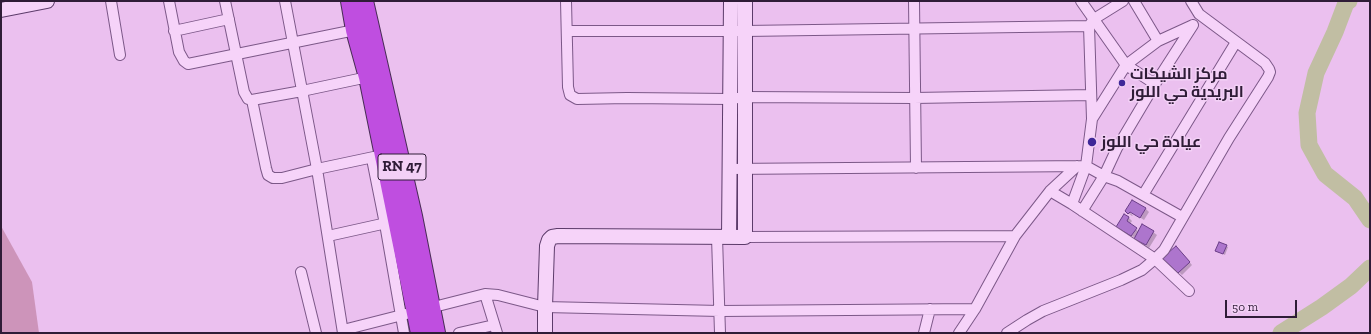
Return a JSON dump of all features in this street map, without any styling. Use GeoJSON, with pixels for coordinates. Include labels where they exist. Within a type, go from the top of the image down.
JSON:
{"type":"FeatureCollection","features":[{"type":"Feature","properties":{"kind":"highway","name":"RN 47"},"geometry":{"type":"LineString","coordinates":[[350,1],[355,30],[368,77],[378,157],[398,220]]}},
{"type":"Feature","properties":{"kind":"highway","name":"RN 47"},"geometry":{"type":"LineString","coordinates":[[364,1],[398,220],[420,333]]}},
{"type":"Feature","properties":{"kind":"highway","name":"RN 47"},"geometry":{"type":"LineString","coordinates":[[416,312],[436,333]]}},
{"type":"Feature","properties":{"kind":"street"},"geometry":{"type":"LineString","coordinates":[[1,10],[47,1]]}},
{"type":"Feature","properties":{"kind":"street"},"geometry":{"type":"LineString","coordinates":[[111,1],[120,56]]}},
{"type":"Feature","properties":{"kind":"street"},"geometry":{"type":"LineString","coordinates":[[169,1],[174,31],[181,57],[188,64],[293,44],[355,30]]}},
{"type":"Feature","properties":{"kind":"street"},"geometry":{"type":"LineString","coordinates":[[225,1],[244,92],[248,99],[252,100],[302,91],[368,77]]}},
{"type":"Feature","properties":{"kind":"street"},"geometry":{"type":"LineString","coordinates":[[285,1],[317,169],[343,332],[486,294],[498,295],[545,307],[720,311],[975,309]]}},
{"type":"Feature","properties":{"kind":"street"},"geometry":{"type":"LineString","coordinates":[[566,1],[568,87],[570,95],[577,99],[914,98],[1091,95]]}},
{"type":"Feature","properties":{"kind":"street"},"geometry":{"type":"LineString","coordinates":[[720,333],[723,237],[729,169],[731,1]]}},
{"type":"Feature","properties":{"kind":"street"},"geometry":{"type":"LineString","coordinates":[[745,1],[745,237]]}},
{"type":"Feature","properties":{"kind":"street"},"geometry":{"type":"LineString","coordinates":[[914,1],[916,168]]}},
{"type":"Feature","properties":{"kind":"street"},"geometry":{"type":"LineString","coordinates":[[1081,1],[1091,22],[1126,64],[1155,84]]}},
{"type":"Feature","properties":{"kind":"street"},"geometry":{"type":"LineString","coordinates":[[567,31],[745,31],[914,28],[1091,22],[1123,1]]}},
{"type":"Feature","properties":{"kind":"street"},"geometry":{"type":"LineString","coordinates":[[1134,1],[1158,42]]}},
{"type":"Feature","properties":{"kind":"street"},"geometry":{"type":"LineString","coordinates":[[1007,333],[1043,311],[1121,280],[1142,270],[1155,259],[1164,250],[1229,138],[1270,74],[1265,63],[1199,14],[1191,1]]}},
{"type":"Feature","properties":{"kind":"street"},"geometry":{"type":"LineString","coordinates":[[1082,211],[1104,176],[1117,148],[1155,84],[1199,14]]}},
{"type":"Feature","properties":{"kind":"street"},"geometry":{"type":"LineString","coordinates":[[174,31],[229,19]]}},
{"type":"Feature","properties":{"kind":"street"},"geometry":{"type":"LineString","coordinates":[[1072,204],[1092,120],[1091,22]]}},
{"type":"Feature","properties":{"kind":"street"},"geometry":{"type":"LineString","coordinates":[[1092,120],[1126,64],[1158,42],[1193,25]]}},
{"type":"Feature","properties":{"kind":"street"},"geometry":{"type":"LineString","coordinates":[[1143,195],[1236,42]]}},
{"type":"Feature","properties":{"kind":"street"},"geometry":{"type":"LineString","coordinates":[[252,100],[266,168],[268,174],[273,178],[276,179],[378,157]]}},
{"type":"Feature","properties":{"kind":"street"},"geometry":{"type":"LineString","coordinates":[[729,169],[1082,166],[1118,181],[1182,217]]}},
{"type":"Feature","properties":{"kind":"street"},"geometry":{"type":"LineString","coordinates":[[959,333],[975,309],[1015,236],[1050,191],[1082,166]]}},
{"type":"Feature","properties":{"kind":"street"},"geometry":{"type":"LineString","coordinates":[[1050,191],[1155,259],[1188,291]]}},
{"type":"Feature","properties":{"kind":"street"},"geometry":{"type":"LineString","coordinates":[[328,236],[398,220],[416,312],[404,333]]}},
{"type":"Feature","properties":{"kind":"street"},"geometry":{"type":"LineString","coordinates":[[545,333],[547,246],[549,240],[555,236],[1015,236]]}},
{"type":"Feature","properties":{"kind":"street"},"geometry":{"type":"LineString","coordinates":[[301,272],[316,333]]}},
{"type":"Feature","properties":{"kind":"street"},"geometry":{"type":"LineString","coordinates":[[459,333],[496,329],[486,294]]}},
{"type":"Feature","properties":{"kind":"street"},"geometry":{"type":"LineString","coordinates":[[924,333],[930,309]]}},
{"type":"Feature","properties":{"kind":"shaded area"},"geometry":{"type":"Polygon","coordinates":[[[1,226],[32,282],[39,333],[1,333],[1,226]]]}},
{"type":"Feature","properties":{"kind":"building"},"geometry":{"type":"Polygon","coordinates":[[[1132,200],[1146,208],[1140,218],[1130,212],[1128,214],[1125,211],[1132,200]]]}},
{"type":"Feature","properties":{"kind":"building"},"geometry":{"type":"Polygon","coordinates":[[[1124,214],[1129,217],[1127,221],[1137,228],[1131,236],[1116,227],[1124,214]]]}},
{"type":"Feature","properties":{"kind":"building"},"geometry":{"type":"Polygon","coordinates":[[[1142,224],[1154,231],[1146,245],[1134,239],[1142,224]]]}},
{"type":"Feature","properties":{"kind":"building"},"geometry":{"type":"Polygon","coordinates":[[[1219,242],[1227,245],[1223,254],[1215,251],[1219,242]]]}},
{"type":"Feature","properties":{"kind":"building"},"geometry":{"type":"Polygon","coordinates":[[[1176,246],[1190,262],[1178,273],[1162,258],[1176,246]]]}},
{"type":"Feature","properties":{"kind":"waterway"},"geometry":{"type":"LineString","coordinates":[[1349,1],[1346,3],[1335,32],[1316,73],[1307,113],[1309,145],[1325,174],[1355,198],[1370,220]]}},
{"type":"Feature","properties":{"kind":"waterway"},"geometry":{"type":"LineString","coordinates":[[1281,333],[1322,307],[1351,286],[1370,268]]}},
{"type":"Feature","properties":{"kind":"place","name":"مركز الشيكات البريدية حي اللوز"},"geometry":{"type":"Point","coordinates":[1122,83]}},
{"type":"Feature","properties":{"kind":"place","name":"عيادة حي اللوز"},"geometry":{"type":"Point","coordinates":[1092,142]}}]}
